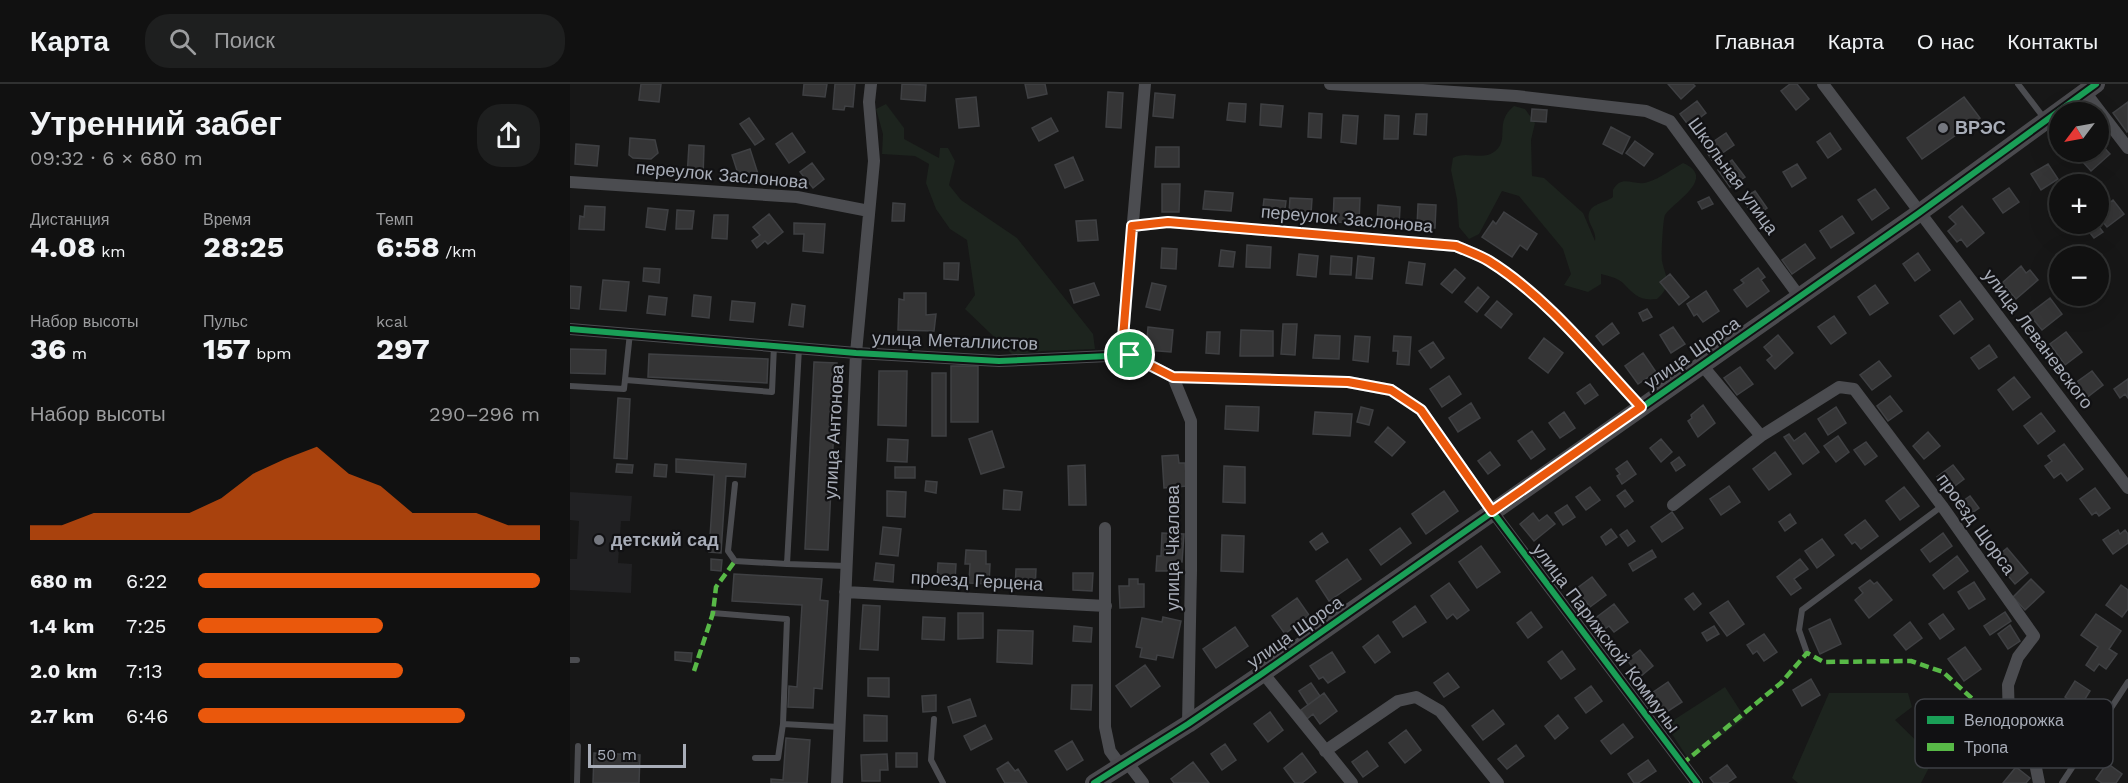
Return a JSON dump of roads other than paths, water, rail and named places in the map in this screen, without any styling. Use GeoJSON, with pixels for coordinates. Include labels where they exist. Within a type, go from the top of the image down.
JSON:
{"type":"FeatureCollection","features":[{"type":"Feature","properties":{"kind":"street","name":"улица Антонова"},"geometry":{"type":"LineString","coordinates":[[837,783],[856,353],[874,161],[869,102],[871,84]]}},
{"type":"Feature","properties":{"kind":"street"},"geometry":{"type":"LineString","coordinates":[[1130,355],[1123,338],[1145,84]]}},
{"type":"Feature","properties":{"kind":"street","name":"Школьная улица"},"geometry":{"type":"LineString","coordinates":[[1330,84],[1516,96],[1646,111],[1670,121],[1799,296]]}},
{"type":"Feature","properties":{"kind":"street","name":"улица Леваневского"},"geometry":{"type":"LineString","coordinates":[[1823,84],[2128,488]]}},
{"type":"Feature","properties":{"kind":"street"},"geometry":{"type":"LineString","coordinates":[[2090,88],[2128,148]]}},
{"type":"Feature","properties":{"kind":"street","name":"улица Щорса"},"geometry":{"type":"LineString","coordinates":[[1094,783],[1188,724],[1263,673],[1919,213],[2090,88]]}},
{"type":"Feature","properties":{"kind":"street","name":"переулок Заслонова"},"geometry":{"type":"LineString","coordinates":[[570,182],[797,197],[869,211]]}},
{"type":"Feature","properties":{"kind":"street","name":"переулок Заслонова"},"geometry":{"type":"LineString","coordinates":[[1132,226],[1168,222],[1456,246],[1489,261],[1535,296],[1567,326],[1641,407]]}},
{"type":"Feature","properties":{"kind":"street","name":"улица Металлистов"},"geometry":{"type":"LineString","coordinates":[[570,329],[856,353],[999,361],[1130,355],[1173,377],[1348,382],[1391,390],[1421,410],[1492,511]]}},
{"type":"Feature","properties":{"kind":"street"},"geometry":{"type":"LineString","coordinates":[[1702,365],[1761,436]]}},
{"type":"Feature","properties":{"kind":"street","name":"улица Чкалова"},"geometry":{"type":"LineString","coordinates":[[1173,377],[1191,421],[1188,724]]}},
{"type":"Feature","properties":{"kind":"street","name":"проезд Щорса"},"geometry":{"type":"LineString","coordinates":[[1673,505],[1761,436],[1839,387],[1854,389],[1942,506],[2034,636],[2018,657],[2008,685],[2008,699]]}},
{"type":"Feature","properties":{"kind":"street","name":"улица Парижской Коммуны"},"geometry":{"type":"LineString","coordinates":[[1492,511],[1697,783]]}},
{"type":"Feature","properties":{"kind":"street"},"geometry":{"type":"LineString","coordinates":[[1105,528],[1105,727],[1110,751],[1143,783]]}},
{"type":"Feature","properties":{"kind":"street","name":"проезд Герцена"},"geometry":{"type":"LineString","coordinates":[[845,592],[1106,606]]}},
{"type":"Feature","properties":{"kind":"street"},"geometry":{"type":"LineString","coordinates":[[1263,673],[1352,783]]}},
{"type":"Feature","properties":{"kind":"street"},"geometry":{"type":"LineString","coordinates":[[1325,751],[1398,701],[1416,697],[1440,711],[1498,783]]}},
{"type":"Feature","properties":{"kind":"street","name":"проезд Щорса"},"geometry":{"type":"LineString","coordinates":[[2036,768],[2039,783]]}},
{"type":"Feature","properties":{"kind":"lane"},"geometry":{"type":"LineString","coordinates":[[2018,84],[2046,121]]}},
{"type":"Feature","properties":{"kind":"lane"},"geometry":{"type":"LineString","coordinates":[[570,386],[624,389],[630,333]]}},
{"type":"Feature","properties":{"kind":"lane"},"geometry":{"type":"LineString","coordinates":[[626,380],[772,392],[774,345]]}},
{"type":"Feature","properties":{"kind":"lane"},"geometry":{"type":"LineString","coordinates":[[787,564],[799,347]]}},
{"type":"Feature","properties":{"kind":"lane"},"geometry":{"type":"LineString","coordinates":[[735,484],[728,551],[735,561],[846,566]]}},
{"type":"Feature","properties":{"kind":"lane"},"geometry":{"type":"LineString","coordinates":[[1807,653],[1799,630],[1802,610],[1942,506]]}},
{"type":"Feature","properties":{"kind":"lane"},"geometry":{"type":"LineString","coordinates":[[713,613],[787,619],[783,724],[778,758],[755,758]]}},
{"type":"Feature","properties":{"kind":"lane"},"geometry":{"type":"LineString","coordinates":[[2113,705],[2128,682]]}},
{"type":"Feature","properties":{"kind":"lane"},"geometry":{"type":"LineString","coordinates":[[934,719],[931,760],[943,783]]}},
{"type":"Feature","properties":{"kind":"lane"},"geometry":{"type":"LineString","coordinates":[[783,724],[839,727]]}},
{"type":"Feature","properties":{"kind":"lane"},"geometry":{"type":"LineString","coordinates":[[577,783],[578,746]]}},
{"type":"Feature","properties":{"kind":"lane"},"geometry":{"type":"LineString","coordinates":[[2062,783],[2072,768]]}},
{"type":"Feature","properties":{"kind":"place","name":"ВРЭС"},"geometry":{"type":"Point","coordinates":[1943,128]}},
{"type":"Feature","properties":{"kind":"place","name":"детский сад"},"geometry":{"type":"Point","coordinates":[599,540]}}]}
